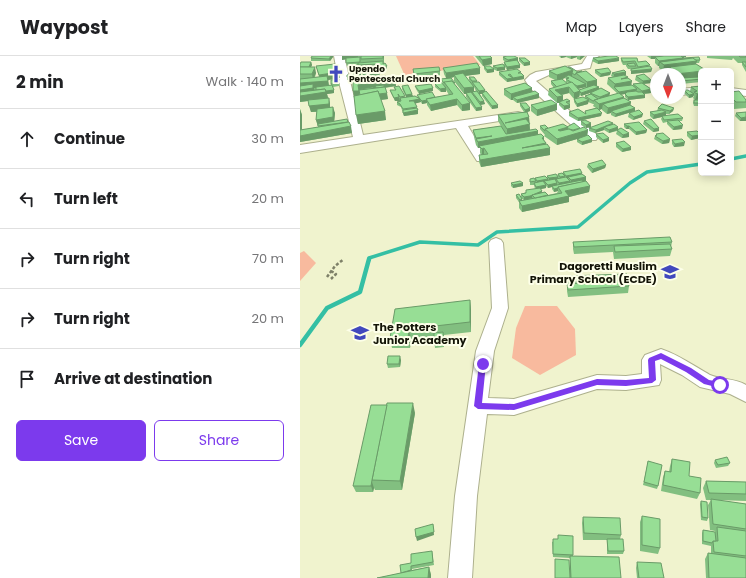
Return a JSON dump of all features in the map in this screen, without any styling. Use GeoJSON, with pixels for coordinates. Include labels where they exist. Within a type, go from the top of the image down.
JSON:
{"type":"FeatureCollection","features":[{"type":"Feature","properties":{"kind":"street"},"geometry":{"type":"LineString","coordinates":[[339,56],[344,82],[360,138]]}},
{"type":"Feature","properties":{"kind":"street"},"geometry":{"type":"LineString","coordinates":[[592,137],[534,86],[530,80],[532,77],[549,72],[586,66],[588,60],[594,56]]}},
{"type":"Feature","properties":{"kind":"street"},"geometry":{"type":"LineString","coordinates":[[686,91],[698,90]]}},
{"type":"Feature","properties":{"kind":"street"},"geometry":{"type":"LineString","coordinates":[[734,91],[746,93]]}},
{"type":"Feature","properties":{"kind":"street"},"geometry":{"type":"LineString","coordinates":[[300,149],[360,138],[518,115]]}},
{"type":"Feature","properties":{"kind":"street"},"geometry":{"type":"LineString","coordinates":[[458,124],[463,128],[481,158]]}},
{"type":"Feature","properties":{"kind":"street"},"geometry":{"type":"LineString","coordinates":[[460,578],[466,496],[485,351],[500,308],[496,243]]}},
{"type":"Feature","properties":{"kind":"street"},"geometry":{"type":"LineString","coordinates":[[478,406],[514,407],[597,382],[626,383],[652,380],[651,360],[661,356],[689,370],[707,382],[734,387],[746,394]]}},
{"type":"Feature","properties":{"kind":"path"},"geometry":{"type":"LineString","coordinates":[[327,278],[344,259]]}},
{"type":"Feature","properties":{"kind":"path"},"geometry":{"type":"LineString","coordinates":[[331,272],[336,274],[331,279]]}},
{"type":"Feature","properties":{"kind":"shaded area"},"geometry":{"type":"Polygon","coordinates":[[[396,56],[473,56],[480,65],[405,76],[396,56]]]}},
{"type":"Feature","properties":{"kind":"shaded area"},"geometry":{"type":"Polygon","coordinates":[[[304,251],[316,263],[300,281],[300,253],[304,251]]]}},
{"type":"Feature","properties":{"kind":"shaded area"},"geometry":{"type":"Polygon","coordinates":[[[525,306],[557,306],[575,329],[576,355],[540,375],[512,358],[516,328],[525,306]]]}},
{"type":"Feature","properties":{"kind":"building"},"geometry":{"type":"Polygon","coordinates":[[[312,56],[331,56],[329,59],[311,58],[312,56]]]}},
{"type":"Feature","properties":{"kind":"building"},"geometry":{"type":"Polygon","coordinates":[[[361,56],[383,56],[383,58],[361,59],[361,56]]]}},
{"type":"Feature","properties":{"kind":"building"},"geometry":{"type":"Polygon","coordinates":[[[479,56],[490,56],[492,58],[482,60],[479,56]]]}},
{"type":"Feature","properties":{"kind":"building"},"geometry":{"type":"Polygon","coordinates":[[[514,56],[518,58],[508,60],[503,57],[514,56]]]}},
{"type":"Feature","properties":{"kind":"building"},"geometry":{"type":"Polygon","coordinates":[[[616,56],[619,58],[598,61],[593,58],[616,56]]]}},
{"type":"Feature","properties":{"kind":"building"},"geometry":{"type":"Polygon","coordinates":[[[681,56],[683,58],[659,61],[655,57],[681,56]]]}},
{"type":"Feature","properties":{"kind":"building"},"geometry":{"type":"Polygon","coordinates":[[[360,57],[360,62],[346,63],[346,58],[360,57]]]}},
{"type":"Feature","properties":{"kind":"building"},"geometry":{"type":"Polygon","coordinates":[[[699,57],[700,60],[695,60],[693,58],[682,59],[683,58],[699,57]]]}},
{"type":"Feature","properties":{"kind":"building"},"geometry":{"type":"Polygon","coordinates":[[[519,58],[525,58],[530,62],[524,63],[519,58]]]}},
{"type":"Feature","properties":{"kind":"building"},"geometry":{"type":"Polygon","coordinates":[[[621,58],[637,58],[638,62],[646,61],[650,65],[638,67],[635,61],[623,62],[621,58]]]}},
{"type":"Feature","properties":{"kind":"building"},"geometry":{"type":"Polygon","coordinates":[[[693,58],[697,61],[664,65],[660,62],[693,58]]]}},
{"type":"Feature","properties":{"kind":"building"},"geometry":{"type":"Polygon","coordinates":[[[517,60],[520,65],[507,67],[504,62],[517,60]]]}},
{"type":"Feature","properties":{"kind":"building"},"geometry":{"type":"Polygon","coordinates":[[[383,61],[383,64],[385,63],[387,66],[371,69],[369,66],[378,64],[358,65],[358,63],[383,61]]]}},
{"type":"Feature","properties":{"kind":"building"},"geometry":{"type":"Polygon","coordinates":[[[301,62],[311,62],[309,67],[300,67],[301,62]]]}},
{"type":"Feature","properties":{"kind":"building"},"geometry":{"type":"Polygon","coordinates":[[[477,63],[480,68],[446,73],[443,68],[477,63]]]}},
{"type":"Feature","properties":{"kind":"building"},"geometry":{"type":"Polygon","coordinates":[[[634,63],[636,66],[629,66],[627,64],[634,63]]]}},
{"type":"Feature","properties":{"kind":"building"},"geometry":{"type":"Polygon","coordinates":[[[335,64],[339,72],[319,75],[316,66],[335,64]]]}},
{"type":"Feature","properties":{"kind":"building"},"geometry":{"type":"Polygon","coordinates":[[[503,64],[505,67],[497,68],[493,66],[503,64]]]}},
{"type":"Feature","properties":{"kind":"building"},"geometry":{"type":"Polygon","coordinates":[[[696,64],[702,68],[698,68],[698,72],[686,73],[686,68],[670,67],[696,64]]]}},
{"type":"Feature","properties":{"kind":"building"},"geometry":{"type":"Polygon","coordinates":[[[366,65],[368,69],[355,71],[353,67],[366,65]]]}},
{"type":"Feature","properties":{"kind":"building"},"geometry":{"type":"Polygon","coordinates":[[[484,66],[490,66],[494,69],[487,70],[484,66]]]}},
{"type":"Feature","properties":{"kind":"building"},"geometry":{"type":"Polygon","coordinates":[[[565,66],[573,70],[557,75],[549,71],[565,66]]]}},
{"type":"Feature","properties":{"kind":"building"},"geometry":{"type":"Polygon","coordinates":[[[650,66],[651,68],[631,71],[631,69],[650,66]]]}},
{"type":"Feature","properties":{"kind":"building"},"geometry":{"type":"Polygon","coordinates":[[[300,67],[315,67],[312,74],[300,74],[300,67]]]}},
{"type":"Feature","properties":{"kind":"building"},"geometry":{"type":"Polygon","coordinates":[[[439,67],[440,71],[414,74],[413,69],[439,67]]]}},
{"type":"Feature","properties":{"kind":"building"},"geometry":{"type":"Polygon","coordinates":[[[568,67],[578,72],[582,71],[576,73],[575,75],[572,73],[573,70],[568,67]]]}},
{"type":"Feature","properties":{"kind":"building"},"geometry":{"type":"Polygon","coordinates":[[[608,68],[611,72],[601,74],[595,70],[608,68]]]}},
{"type":"Feature","properties":{"kind":"building"},"geometry":{"type":"Polygon","coordinates":[[[377,69],[380,74],[364,75],[362,71],[377,69]]]}},
{"type":"Feature","properties":{"kind":"building"},"geometry":{"type":"Polygon","coordinates":[[[517,69],[521,72],[518,73],[521,73],[524,76],[513,78],[507,79],[499,72],[517,69]]]}},
{"type":"Feature","properties":{"kind":"building"},"geometry":{"type":"Polygon","coordinates":[[[624,70],[626,72],[612,73],[624,70]]]}},
{"type":"Feature","properties":{"kind":"building"},"geometry":{"type":"Polygon","coordinates":[[[360,71],[361,73],[354,74],[353,72],[360,71]]]}},
{"type":"Feature","properties":{"kind":"building"},"geometry":{"type":"Polygon","coordinates":[[[586,71],[597,80],[587,82],[576,73],[586,71]]]}},
{"type":"Feature","properties":{"kind":"building"},"geometry":{"type":"Polygon","coordinates":[[[463,73],[474,87],[464,88],[454,75],[463,73]]]}},
{"type":"Feature","properties":{"kind":"building"},"geometry":{"type":"Polygon","coordinates":[[[354,74],[354,77],[347,77],[347,75],[354,74]]]}},
{"type":"Feature","properties":{"kind":"building"},"geometry":{"type":"Polygon","coordinates":[[[644,74],[650,80],[643,81],[636,76],[644,74]]]}},
{"type":"Feature","properties":{"kind":"building"},"geometry":{"type":"Polygon","coordinates":[[[569,75],[586,84],[577,86],[566,79],[569,78],[565,76],[569,75]]]}},
{"type":"Feature","properties":{"kind":"building"},"geometry":{"type":"Polygon","coordinates":[[[624,75],[628,77],[621,79],[628,78],[632,81],[615,84],[608,78],[624,75]]]}},
{"type":"Feature","properties":{"kind":"building"},"geometry":{"type":"Polygon","coordinates":[[[327,76],[328,81],[300,83],[300,79],[327,76]]]}},
{"type":"Feature","properties":{"kind":"building"},"geometry":{"type":"Polygon","coordinates":[[[386,76],[386,79],[394,78],[395,80],[358,85],[359,91],[353,91],[353,79],[386,76]]]}},
{"type":"Feature","properties":{"kind":"building"},"geometry":{"type":"Polygon","coordinates":[[[469,77],[474,77],[477,81],[472,81],[469,77]]]}},
{"type":"Feature","properties":{"kind":"building"},"geometry":{"type":"Polygon","coordinates":[[[698,77],[698,79],[686,81],[686,78],[698,77]]]}},
{"type":"Feature","properties":{"kind":"building"},"geometry":{"type":"Polygon","coordinates":[[[451,78],[455,83],[452,81],[444,83],[441,79],[451,78]]]}},
{"type":"Feature","properties":{"kind":"building"},"geometry":{"type":"Polygon","coordinates":[[[339,79],[338,83],[331,84],[331,80],[339,79]]]}},
{"type":"Feature","properties":{"kind":"building"},"geometry":{"type":"Polygon","coordinates":[[[562,79],[568,84],[557,87],[551,81],[562,79]]]}},
{"type":"Feature","properties":{"kind":"building"},"geometry":{"type":"Polygon","coordinates":[[[452,81],[470,103],[462,105],[457,99],[430,105],[426,99],[453,94],[444,82],[452,81]]]}},
{"type":"Feature","properties":{"kind":"building"},"geometry":{"type":"Polygon","coordinates":[[[441,82],[446,88],[440,89],[435,84],[441,82]]]}},
{"type":"Feature","properties":{"kind":"building"},"geometry":{"type":"Polygon","coordinates":[[[472,82],[479,82],[485,90],[479,91],[472,82]]]}},
{"type":"Feature","properties":{"kind":"building"},"geometry":{"type":"Polygon","coordinates":[[[572,82],[580,91],[574,93],[569,87],[555,90],[563,96],[557,97],[549,89],[572,82]]]}},
{"type":"Feature","properties":{"kind":"building"},"geometry":{"type":"Polygon","coordinates":[[[525,83],[532,88],[511,94],[504,89],[525,83]]]}},
{"type":"Feature","properties":{"kind":"building"},"geometry":{"type":"Polygon","coordinates":[[[642,83],[650,89],[642,91],[633,84],[642,83]]]}},
{"type":"Feature","properties":{"kind":"building"},"geometry":{"type":"Polygon","coordinates":[[[313,84],[313,88],[300,90],[300,86],[313,84]]]}},
{"type":"Feature","properties":{"kind":"building"},"geometry":{"type":"Polygon","coordinates":[[[431,84],[433,88],[419,91],[415,86],[431,84]]]}},
{"type":"Feature","properties":{"kind":"building"},"geometry":{"type":"Polygon","coordinates":[[[332,85],[334,90],[316,90],[316,87],[332,85]]]}},
{"type":"Feature","properties":{"kind":"building"},"geometry":{"type":"Polygon","coordinates":[[[384,85],[384,87],[376,88],[375,86],[384,85]]]}},
{"type":"Feature","properties":{"kind":"building"},"geometry":{"type":"Polygon","coordinates":[[[408,85],[412,94],[406,95],[402,86],[408,85]]]}},
{"type":"Feature","properties":{"kind":"building"},"geometry":{"type":"Polygon","coordinates":[[[594,85],[599,87],[581,93],[579,90],[594,85]]]}},
{"type":"Feature","properties":{"kind":"building"},"geometry":{"type":"Polygon","coordinates":[[[632,85],[637,89],[619,92],[614,87],[632,85]]]}},
{"type":"Feature","properties":{"kind":"building"},"geometry":{"type":"Polygon","coordinates":[[[399,86],[405,96],[400,97],[398,94],[399,97],[394,98],[390,90],[396,90],[394,87],[399,86]]]}},
{"type":"Feature","properties":{"kind":"building"},"geometry":{"type":"Polygon","coordinates":[[[698,86],[698,94],[694,92],[697,91],[691,87],[698,86]]]}},
{"type":"Feature","properties":{"kind":"building"},"geometry":{"type":"Polygon","coordinates":[[[373,87],[374,89],[361,90],[361,89],[373,87]]]}},
{"type":"Feature","properties":{"kind":"building"},"geometry":{"type":"Polygon","coordinates":[[[385,87],[387,93],[379,94],[378,91],[360,95],[359,90],[385,87]]]}},
{"type":"Feature","properties":{"kind":"building"},"geometry":{"type":"Polygon","coordinates":[[[601,88],[610,93],[600,97],[590,93],[601,88]]]}},
{"type":"Feature","properties":{"kind":"building"},"geometry":{"type":"Polygon","coordinates":[[[325,89],[326,92],[300,96],[300,92],[325,89]]]}},
{"type":"Feature","properties":{"kind":"building"},"geometry":{"type":"Polygon","coordinates":[[[686,90],[694,94],[689,95],[686,92],[686,90]]]}},
{"type":"Feature","properties":{"kind":"building"},"geometry":{"type":"Polygon","coordinates":[[[378,91],[385,111],[356,115],[354,96],[378,91]]]}},
{"type":"Feature","properties":{"kind":"building"},"geometry":{"type":"Polygon","coordinates":[[[477,91],[484,101],[480,102],[472,92],[477,91]]]}},
{"type":"Feature","properties":{"kind":"building"},"geometry":{"type":"Polygon","coordinates":[[[486,91],[498,105],[492,106],[482,93],[486,91]]]}},
{"type":"Feature","properties":{"kind":"building"},"geometry":{"type":"Polygon","coordinates":[[[535,91],[539,94],[517,100],[513,97],[535,91]]]}},
{"type":"Feature","properties":{"kind":"building"},"geometry":{"type":"Polygon","coordinates":[[[739,91],[746,102],[736,102],[734,100],[734,92],[739,91]]]}},
{"type":"Feature","properties":{"kind":"building"},"geometry":{"type":"Polygon","coordinates":[[[432,92],[435,97],[422,101],[417,95],[432,92]]]}},
{"type":"Feature","properties":{"kind":"building"},"geometry":{"type":"Polygon","coordinates":[[[471,92],[482,107],[476,108],[466,93],[471,92]]]}},
{"type":"Feature","properties":{"kind":"building"},"geometry":{"type":"Polygon","coordinates":[[[627,92],[642,92],[645,95],[628,97],[625,94],[627,92]]]}},
{"type":"Feature","properties":{"kind":"building"},"geometry":{"type":"Polygon","coordinates":[[[619,93],[624,97],[599,104],[594,100],[619,93]]]}},
{"type":"Feature","properties":{"kind":"building"},"geometry":{"type":"Polygon","coordinates":[[[591,94],[598,99],[593,101],[585,96],[591,94]]]}},
{"type":"Feature","properties":{"kind":"building"},"geometry":{"type":"Polygon","coordinates":[[[415,96],[420,99],[409,101],[414,101],[417,107],[403,109],[397,102],[401,101],[400,98],[415,96]]]}},
{"type":"Feature","properties":{"kind":"building"},"geometry":{"type":"Polygon","coordinates":[[[583,97],[589,100],[577,104],[574,99],[583,97]]]}},
{"type":"Feature","properties":{"kind":"building"},"geometry":{"type":"Polygon","coordinates":[[[329,98],[329,104],[309,106],[308,100],[329,98]]]}},
{"type":"Feature","properties":{"kind":"building"},"geometry":{"type":"Polygon","coordinates":[[[624,98],[631,102],[608,108],[603,104],[624,98]]]}},
{"type":"Feature","properties":{"kind":"building"},"geometry":{"type":"Polygon","coordinates":[[[567,99],[570,101],[566,102],[570,105],[564,106],[559,102],[567,99]]]}},
{"type":"Feature","properties":{"kind":"building"},"geometry":{"type":"Polygon","coordinates":[[[551,100],[557,104],[537,110],[531,105],[551,100]]]}},
{"type":"Feature","properties":{"kind":"building"},"geometry":{"type":"Polygon","coordinates":[[[694,100],[698,100],[698,103],[694,103],[694,100]]]}},
{"type":"Feature","properties":{"kind":"building"},"geometry":{"type":"Polygon","coordinates":[[[520,103],[526,103],[530,108],[525,110],[520,103]]]}},
{"type":"Feature","properties":{"kind":"building"},"geometry":{"type":"Polygon","coordinates":[[[662,104],[674,108],[670,111],[658,108],[662,104]]]}},
{"type":"Feature","properties":{"kind":"building"},"geometry":{"type":"Polygon","coordinates":[[[630,105],[635,108],[616,114],[611,111],[630,105]]]}},
{"type":"Feature","properties":{"kind":"building"},"geometry":{"type":"Polygon","coordinates":[[[333,107],[333,117],[316,120],[317,109],[333,107]]]}},
{"type":"Feature","properties":{"kind":"building"},"geometry":{"type":"Polygon","coordinates":[[[417,108],[418,110],[403,113],[403,110],[417,108]]]}},
{"type":"Feature","properties":{"kind":"building"},"geometry":{"type":"Polygon","coordinates":[[[597,108],[602,113],[578,118],[569,112],[578,109],[586,114],[585,111],[597,108]]]}},
{"type":"Feature","properties":{"kind":"building"},"geometry":{"type":"Polygon","coordinates":[[[639,110],[643,114],[634,117],[629,113],[639,110]]]}},
{"type":"Feature","properties":{"kind":"building"},"geometry":{"type":"Polygon","coordinates":[[[662,110],[666,112],[654,115],[650,112],[662,110]]]}},
{"type":"Feature","properties":{"kind":"building"},"geometry":{"type":"Polygon","coordinates":[[[527,112],[529,117],[505,123],[526,119],[530,124],[507,129],[498,115],[527,112]]]}},
{"type":"Feature","properties":{"kind":"building"},"geometry":{"type":"Polygon","coordinates":[[[746,112],[746,117],[741,118],[736,113],[746,112]]]}},
{"type":"Feature","properties":{"kind":"building"},"geometry":{"type":"Polygon","coordinates":[[[678,114],[683,118],[664,120],[662,116],[678,114]]]}},
{"type":"Feature","properties":{"kind":"building"},"geometry":{"type":"Polygon","coordinates":[[[347,119],[348,122],[318,126],[318,124],[347,119]]]}},
{"type":"Feature","properties":{"kind":"building"},"geometry":{"type":"Polygon","coordinates":[[[651,119],[659,128],[654,129],[644,121],[651,119]]]}},
{"type":"Feature","properties":{"kind":"building"},"geometry":{"type":"Polygon","coordinates":[[[585,120],[591,123],[586,125],[581,121],[585,120]]]}},
{"type":"Feature","properties":{"kind":"building"},"geometry":{"type":"Polygon","coordinates":[[[678,120],[683,125],[674,127],[667,121],[678,120]]]}},
{"type":"Feature","properties":{"kind":"building"},"geometry":{"type":"Polygon","coordinates":[[[608,121],[613,123],[596,130],[589,128],[608,121]]]}},
{"type":"Feature","properties":{"kind":"building"},"geometry":{"type":"Polygon","coordinates":[[[349,122],[351,126],[300,136],[300,130],[349,122]]]}},
{"type":"Feature","properties":{"kind":"building"},"geometry":{"type":"Polygon","coordinates":[[[639,122],[647,130],[636,132],[624,124],[639,122]]]}},
{"type":"Feature","properties":{"kind":"building"},"geometry":{"type":"Polygon","coordinates":[[[574,123],[580,128],[573,130],[567,129],[567,127],[574,123]]]}},
{"type":"Feature","properties":{"kind":"building"},"geometry":{"type":"Polygon","coordinates":[[[563,124],[568,127],[558,130],[569,129],[573,131],[584,127],[588,130],[557,139],[545,129],[563,124]]]}},
{"type":"Feature","properties":{"kind":"building"},"geometry":{"type":"Polygon","coordinates":[[[614,124],[618,127],[609,130],[604,127],[614,124]]]}},
{"type":"Feature","properties":{"kind":"building"},"geometry":{"type":"Polygon","coordinates":[[[545,125],[548,128],[545,129],[545,131],[540,126],[545,125]]]}},
{"type":"Feature","properties":{"kind":"building"},"geometry":{"type":"Polygon","coordinates":[[[501,126],[506,134],[536,129],[538,131],[478,142],[476,139],[492,136],[476,138],[473,130],[501,126]]]}},
{"type":"Feature","properties":{"kind":"building"},"geometry":{"type":"Polygon","coordinates":[[[621,128],[629,133],[623,135],[617,130],[621,128]]]}},
{"type":"Feature","properties":{"kind":"building"},"geometry":{"type":"Polygon","coordinates":[[[697,131],[698,135],[692,136],[687,132],[697,131]]]}},
{"type":"Feature","properties":{"kind":"building"},"geometry":{"type":"Polygon","coordinates":[[[603,133],[609,138],[603,140],[596,134],[603,133]]]}},
{"type":"Feature","properties":{"kind":"building"},"geometry":{"type":"Polygon","coordinates":[[[663,133],[670,139],[663,141],[655,136],[657,135],[656,134],[663,133]]]}},
{"type":"Feature","properties":{"kind":"building"},"geometry":{"type":"Polygon","coordinates":[[[541,134],[546,143],[522,148],[547,144],[550,148],[480,160],[479,155],[488,154],[484,148],[482,149],[479,146],[541,134]]]}},
{"type":"Feature","properties":{"kind":"building"},"geometry":{"type":"Polygon","coordinates":[[[588,135],[592,139],[582,142],[577,139],[588,135]]]}},
{"type":"Feature","properties":{"kind":"building"},"geometry":{"type":"Polygon","coordinates":[[[682,139],[685,142],[675,144],[672,140],[682,139]]]}},
{"type":"Feature","properties":{"kind":"building"},"geometry":{"type":"Polygon","coordinates":[[[624,141],[631,147],[623,149],[616,143],[624,141]]]}},
{"type":"Feature","properties":{"kind":"building"},"geometry":{"type":"Polygon","coordinates":[[[602,160],[606,165],[593,169],[588,164],[602,160]]]}},
{"type":"Feature","properties":{"kind":"building"},"geometry":{"type":"Polygon","coordinates":[[[580,169],[582,173],[566,176],[563,172],[580,169]]]}},
{"type":"Feature","properties":{"kind":"building"},"geometry":{"type":"Polygon","coordinates":[[[562,173],[565,176],[560,177],[558,174],[562,173]]]}},
{"type":"Feature","properties":{"kind":"building"},"geometry":{"type":"Polygon","coordinates":[[[556,174],[558,177],[549,178],[547,176],[556,174]]]}},
{"type":"Feature","properties":{"kind":"building"},"geometry":{"type":"Polygon","coordinates":[[[582,174],[586,177],[571,180],[568,177],[582,174]]]}},
{"type":"Feature","properties":{"kind":"building"},"geometry":{"type":"Polygon","coordinates":[[[545,176],[548,179],[537,181],[535,178],[545,176]]]}},
{"type":"Feature","properties":{"kind":"building"},"geometry":{"type":"Polygon","coordinates":[[[566,177],[570,181],[559,183],[556,179],[566,177]]]}},
{"type":"Feature","properties":{"kind":"building"},"geometry":{"type":"Polygon","coordinates":[[[534,178],[536,181],[530,182],[530,179],[534,178]]]}},
{"type":"Feature","properties":{"kind":"building"},"geometry":{"type":"Polygon","coordinates":[[[555,179],[557,183],[548,185],[544,181],[555,179]]]}},
{"type":"Feature","properties":{"kind":"building"},"geometry":{"type":"Polygon","coordinates":[[[582,180],[583,182],[554,189],[552,186],[582,180]]]}},
{"type":"Feature","properties":{"kind":"building"},"geometry":{"type":"Polygon","coordinates":[[[520,181],[523,183],[513,185],[511,183],[520,181]]]}},
{"type":"Feature","properties":{"kind":"building"},"geometry":{"type":"Polygon","coordinates":[[[543,181],[546,185],[536,187],[534,183],[543,181]]]}},
{"type":"Feature","properties":{"kind":"building"},"geometry":{"type":"Polygon","coordinates":[[[586,181],[590,186],[565,191],[569,196],[522,206],[519,201],[562,193],[558,187],[586,181]]]}},
{"type":"Feature","properties":{"kind":"building"},"geometry":{"type":"Polygon","coordinates":[[[540,188],[542,191],[530,196],[524,197],[521,194],[526,193],[526,190],[540,188]]]}},
{"type":"Feature","properties":{"kind":"building"},"geometry":{"type":"Polygon","coordinates":[[[545,192],[548,195],[535,198],[532,195],[545,192]]]}},
{"type":"Feature","properties":{"kind":"building"},"geometry":{"type":"Polygon","coordinates":[[[519,194],[522,199],[520,200],[516,195],[519,194]]]}},
{"type":"Feature","properties":{"kind":"building"},"geometry":{"type":"Polygon","coordinates":[[[670,237],[672,242],[574,247],[573,242],[670,237]]]}},
{"type":"Feature","properties":{"kind":"building"},"geometry":{"type":"Polygon","coordinates":[[[670,244],[672,249],[615,252],[614,246],[670,244]]]}},
{"type":"Feature","properties":{"kind":"building"},"geometry":{"type":"Polygon","coordinates":[[[627,274],[628,280],[569,282],[568,276],[627,274]]]}},
{"type":"Feature","properties":{"kind":"building"},"geometry":{"type":"Polygon","coordinates":[[[627,280],[629,286],[568,290],[567,284],[627,280]]]}},
{"type":"Feature","properties":{"kind":"building"},"geometry":{"type":"Polygon","coordinates":[[[470,300],[470,322],[409,329],[408,338],[390,338],[395,309],[470,300]]]}},
{"type":"Feature","properties":{"kind":"building"},"geometry":{"type":"Polygon","coordinates":[[[443,332],[444,344],[434,345],[434,333],[443,332]]]}},
{"type":"Feature","properties":{"kind":"building"},"geometry":{"type":"Polygon","coordinates":[[[388,356],[400,356],[399,364],[387,364],[388,356]]]}},
{"type":"Feature","properties":{"kind":"building"},"geometry":{"type":"Polygon","coordinates":[[[387,403],[413,403],[400,481],[372,480],[387,403]]]}},
{"type":"Feature","properties":{"kind":"building"},"geometry":{"type":"Polygon","coordinates":[[[371,405],[387,405],[371,486],[353,486],[371,405]]]}},
{"type":"Feature","properties":{"kind":"building"},"geometry":{"type":"Polygon","coordinates":[[[727,457],[730,463],[718,465],[715,460],[727,457]]]}},
{"type":"Feature","properties":{"kind":"building"},"geometry":{"type":"Polygon","coordinates":[[[672,459],[690,462],[689,476],[701,478],[700,493],[663,485],[665,471],[671,472],[672,459]]]}},
{"type":"Feature","properties":{"kind":"building"},"geometry":{"type":"Polygon","coordinates":[[[648,461],[662,465],[658,486],[644,482],[648,461]]]}},
{"type":"Feature","properties":{"kind":"building"},"geometry":{"type":"Polygon","coordinates":[[[706,481],[746,482],[746,494],[709,493],[706,481]]]}},
{"type":"Feature","properties":{"kind":"building"},"geometry":{"type":"Polygon","coordinates":[[[711,499],[746,504],[746,529],[713,524],[711,499]]]}},
{"type":"Feature","properties":{"kind":"building"},"geometry":{"type":"Polygon","coordinates":[[[701,501],[707,502],[708,518],[702,517],[701,501]]]}},
{"type":"Feature","properties":{"kind":"building"},"geometry":{"type":"Polygon","coordinates":[[[642,516],[660,519],[660,548],[642,545],[642,516]]]}},
{"type":"Feature","properties":{"kind":"building"},"geometry":{"type":"Polygon","coordinates":[[[583,517],[620,518],[621,535],[584,533],[583,517]]]}},
{"type":"Feature","properties":{"kind":"building"},"geometry":{"type":"Polygon","coordinates":[[[433,524],[434,532],[416,537],[415,529],[433,524]]]}},
{"type":"Feature","properties":{"kind":"building"},"geometry":{"type":"Polygon","coordinates":[[[717,527],[746,531],[746,556],[714,552],[713,541],[718,541],[717,527]]]}},
{"type":"Feature","properties":{"kind":"building"},"geometry":{"type":"Polygon","coordinates":[[[703,530],[715,532],[716,541],[713,541],[712,543],[703,541],[703,530]]]}},
{"type":"Feature","properties":{"kind":"building"},"geometry":{"type":"Polygon","coordinates":[[[558,535],[573,536],[573,555],[553,554],[553,539],[558,539],[558,535]]]}},
{"type":"Feature","properties":{"kind":"building"},"geometry":{"type":"Polygon","coordinates":[[[607,539],[623,539],[624,551],[608,551],[607,539]]]}},
{"type":"Feature","properties":{"kind":"building"},"geometry":{"type":"Polygon","coordinates":[[[432,551],[433,562],[411,566],[411,570],[401,573],[400,565],[411,563],[411,554],[432,551]]]}},
{"type":"Feature","properties":{"kind":"building"},"geometry":{"type":"Polygon","coordinates":[[[708,553],[746,558],[746,578],[709,578],[708,553]]]}},
{"type":"Feature","properties":{"kind":"building"},"geometry":{"type":"Polygon","coordinates":[[[570,556],[619,557],[621,578],[571,578],[570,556]]]}},
{"type":"Feature","properties":{"kind":"building"},"geometry":{"type":"Polygon","coordinates":[[[555,559],[569,560],[570,578],[555,578],[555,559]]]}},
{"type":"Feature","properties":{"kind":"building"},"geometry":{"type":"Polygon","coordinates":[[[637,562],[661,563],[664,578],[639,578],[637,562]]]}},
{"type":"Feature","properties":{"kind":"building"},"geometry":{"type":"Polygon","coordinates":[[[429,567],[428,578],[377,578],[429,567]]]}},
{"type":"Feature","properties":{"kind":"waterway"},"geometry":{"type":"LineString","coordinates":[[734,158],[746,156]]}},
{"type":"Feature","properties":{"kind":"waterway"},"geometry":{"type":"LineString","coordinates":[[369,259],[420,242],[478,245],[497,232],[578,227],[630,183],[647,172],[698,164]]}},
{"type":"Feature","properties":{"kind":"waterway"},"geometry":{"type":"LineString","coordinates":[[300,345],[327,308],[360,292],[369,259]]}},
{"type":"Feature","properties":{"kind":"place","name":"Upendo Pentecostal Church"},"geometry":{"type":"Point","coordinates":[336,74]}},
{"type":"Feature","properties":{"kind":"place","name":"Dagoretti Muslim Primary School (ECDE)"},"geometry":{"type":"Point","coordinates":[670,272]}},
{"type":"Feature","properties":{"kind":"place","name":"The Potters Junior Academy"},"geometry":{"type":"Point","coordinates":[360,333]}},
{"type":"Feature","properties":{"kind":"route"},"geometry":{"type":"LineString","coordinates":[[483,364],[478,406],[514,407],[597,382],[626,383],[652,380],[651,360],[661,356],[689,370],[707,382],[720,385]]}}]}
